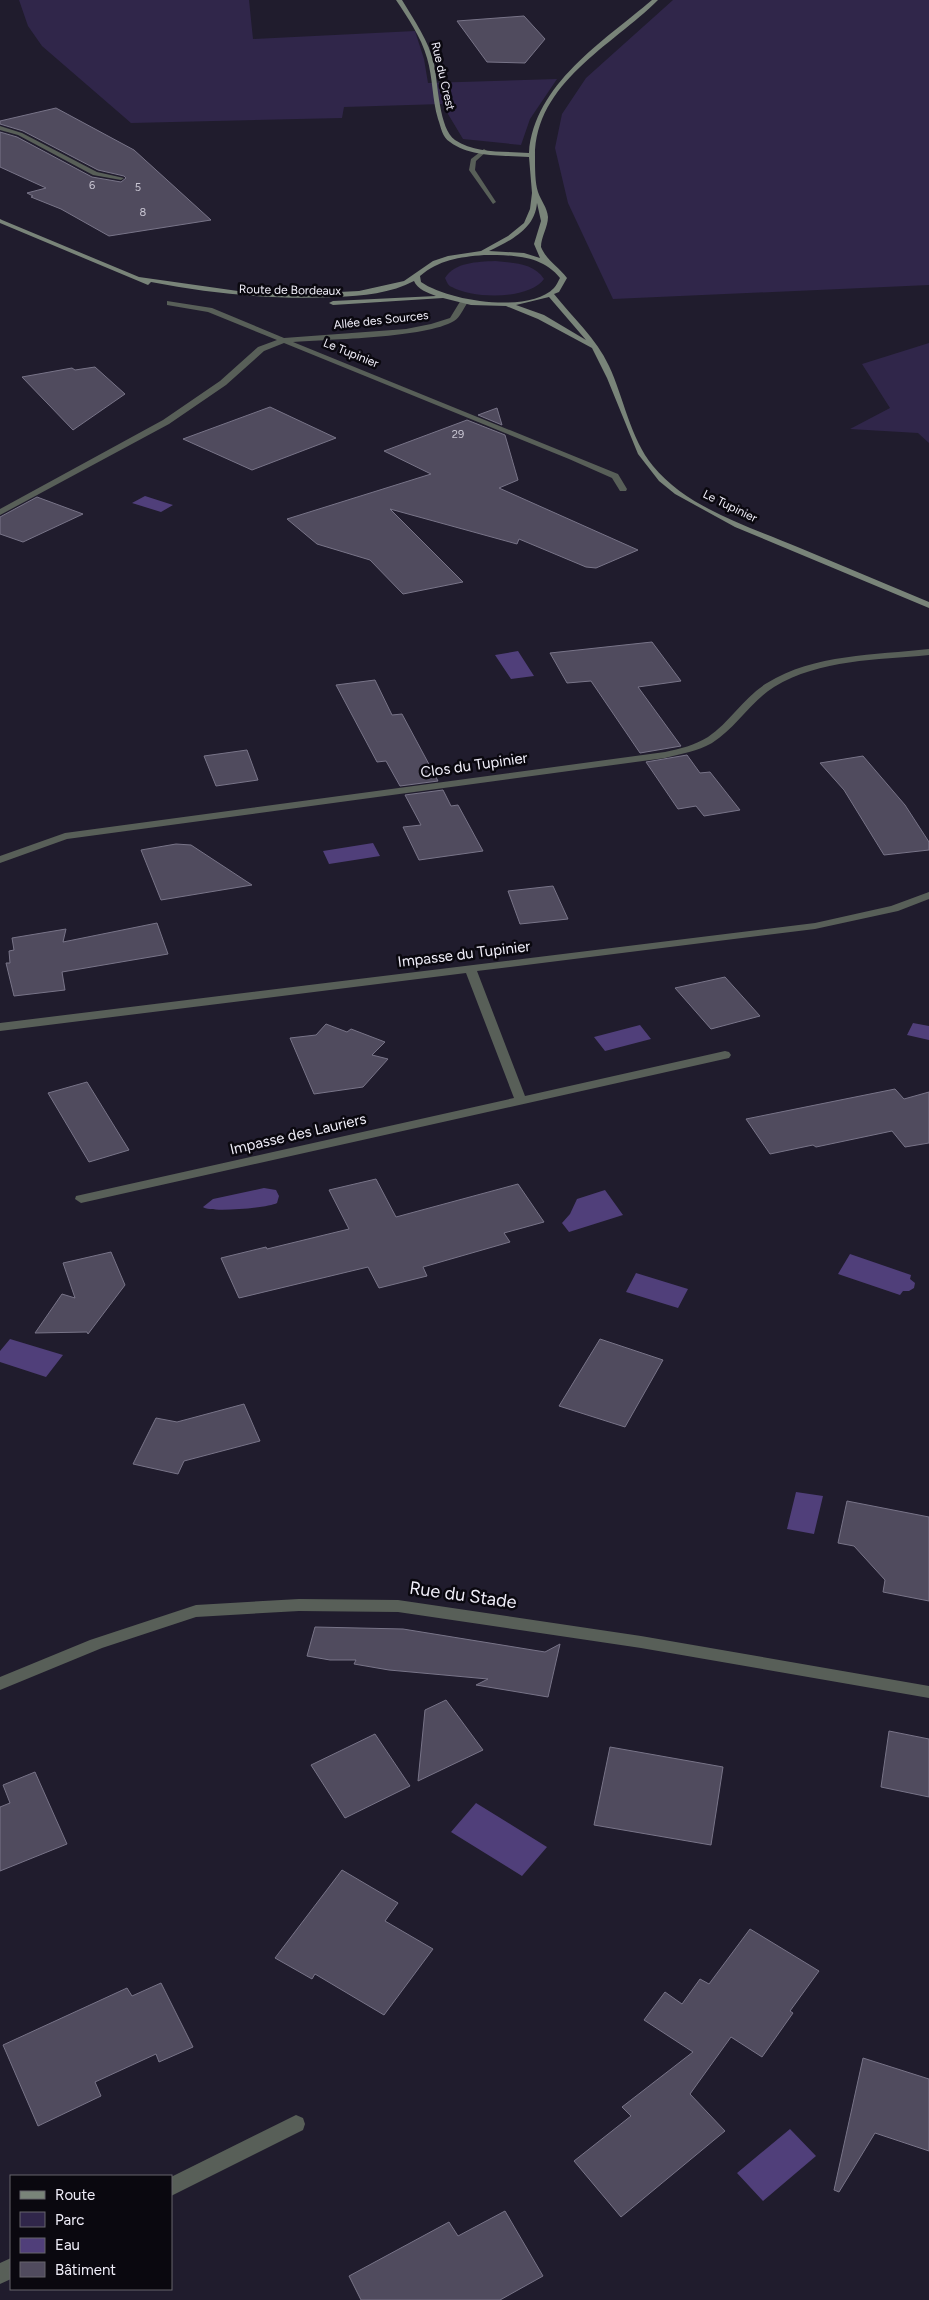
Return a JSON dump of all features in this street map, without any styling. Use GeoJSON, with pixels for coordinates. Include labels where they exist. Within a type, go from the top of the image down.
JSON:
{"type":"FeatureCollection","features":[{"type":"Feature","properties":{"kind":"main road","name":"Rue du Crest"},"geometry":{"type":"LineString","coordinates":[[399,0],[419,31],[429,57],[437,109],[447,136],[452,141],[463,146],[484,151],[531,154]]}},
{"type":"Feature","properties":{"kind":"main road"},"geometry":{"type":"LineString","coordinates":[[479,253],[513,237],[525,226],[534,211],[535,192],[531,154],[534,133],[540,114],[574,70],[655,0]]}},
{"type":"Feature","properties":{"kind":"main road"},"geometry":{"type":"LineString","coordinates":[[535,192],[544,211],[544,225],[536,240],[538,250],[547,262]]}},
{"type":"Feature","properties":{"kind":"main road","name":"Route de Bordeaux"},"geometry":{"type":"LineString","coordinates":[[0,221],[141,278],[210,291],[300,297],[363,292],[398,285],[417,276],[423,268],[437,261],[479,253]]}},
{"type":"Feature","properties":{"kind":"main road"},"geometry":{"type":"LineString","coordinates":[[417,276],[418,282],[423,288],[443,298],[464,302],[506,304],[523,302],[550,294],[563,284],[564,278],[556,267],[547,262],[505,253],[479,253]]}},
{"type":"Feature","properties":{"kind":"main road","name":"Route de Bordeaux"},"geometry":{"type":"LineString","coordinates":[[141,278],[151,285],[225,300],[327,303],[443,298]]}},
{"type":"Feature","properties":{"kind":"main road","name":"Le Tupinier"},"geometry":{"type":"LineString","coordinates":[[550,294],[562,309],[579,324],[595,348],[605,364],[638,446],[650,467],[669,484],[723,518],[929,605]]}},
{"type":"Feature","properties":{"kind":"main road"},"geometry":{"type":"LineString","coordinates":[[506,304],[541,317],[595,348]]}},
{"type":"Feature","properties":{"kind":"street"},"geometry":{"type":"LineString","coordinates":[[0,128],[20,134],[95,174],[121,178]]}},
{"type":"Feature","properties":{"kind":"street"},"geometry":{"type":"LineString","coordinates":[[484,151],[473,160],[472,170],[493,202]]}},
{"type":"Feature","properties":{"kind":"street","name":"Allée des Sources"},"geometry":{"type":"LineString","coordinates":[[0,512],[166,422],[223,383],[261,349],[285,340],[406,331],[433,326],[453,319],[464,302]]}},
{"type":"Feature","properties":{"kind":"street","name":"Le Tupinier"},"geometry":{"type":"LineString","coordinates":[[170,303],[209,310],[572,457],[615,476],[623,489]]}},
{"type":"Feature","properties":{"kind":"street","name":"Clos du Tupinier"},"geometry":{"type":"LineString","coordinates":[[0,860],[65,836],[665,755],[690,748],[714,737],[770,685],[792,674],[826,665],[929,652]]}},
{"type":"Feature","properties":{"kind":"street","name":"Impasse du Tupinier"},"geometry":{"type":"LineString","coordinates":[[0,1027],[815,926],[894,909],[929,895]]}},
{"type":"Feature","properties":{"kind":"street"},"geometry":{"type":"LineString","coordinates":[[470,968],[521,1100]]}},
{"type":"Feature","properties":{"kind":"street","name":"Impasse des Lauriers"},"geometry":{"type":"LineString","coordinates":[[82,1199],[725,1055]]}},
{"type":"Feature","properties":{"kind":"street","name":"Rue du Stade"},"geometry":{"type":"LineString","coordinates":[[0,1684],[96,1644],[196,1612],[298,1604],[398,1606],[641,1642],[929,1692]]}},
{"type":"Feature","properties":{"kind":"street"},"geometry":{"type":"LineString","coordinates":[[172,2186],[296,2124]]}},
{"type":"Feature","properties":{"kind":"green space"},"geometry":{"type":"Polygon","coordinates":[[[19,0],[249,0],[253,39],[415,31],[424,59],[428,83],[557,79],[530,119],[521,145],[463,139],[442,104],[344,107],[342,118],[131,123],[42,46],[28,26],[19,0]]]}},
{"type":"Feature","properties":{"kind":"green space"},"geometry":{"type":"Polygon","coordinates":[[[673,0],[929,0],[929,285],[613,299],[568,203],[555,148],[562,114],[586,78],[673,0]]]}},
{"type":"Feature","properties":{"kind":"green space"},"geometry":{"type":"Polygon","coordinates":[[[495,261],[516,263],[529,267],[544,279],[537,286],[526,291],[514,294],[486,295],[461,291],[448,284],[445,278],[460,266],[495,261]]]}},
{"type":"Feature","properties":{"kind":"green space"},"geometry":{"type":"Polygon","coordinates":[[[929,343],[929,443],[918,433],[850,429],[890,408],[862,364],[929,343]]]}},
{"type":"Feature","properties":{"kind":"water"},"geometry":{"type":"Polygon","coordinates":[[[145,496],[173,505],[161,512],[132,503],[145,496]]]}},
{"type":"Feature","properties":{"kind":"water"},"geometry":{"type":"Polygon","coordinates":[[[518,651],[534,676],[511,679],[495,655],[518,651]]]}},
{"type":"Feature","properties":{"kind":"water"},"geometry":{"type":"Polygon","coordinates":[[[373,843],[380,856],[329,864],[323,851],[373,843]]]}},
{"type":"Feature","properties":{"kind":"water"},"geometry":{"type":"Polygon","coordinates":[[[913,1023],[929,1026],[929,1040],[907,1035],[913,1023]]]}},
{"type":"Feature","properties":{"kind":"water"},"geometry":{"type":"Polygon","coordinates":[[[640,1025],[651,1039],[605,1051],[594,1037],[640,1025]]]}},
{"type":"Feature","properties":{"kind":"water"},"geometry":{"type":"Polygon","coordinates":[[[264,1188],[276,1190],[279,1196],[277,1203],[263,1207],[239,1209],[216,1210],[203,1207],[213,1199],[264,1188]]]}},
{"type":"Feature","properties":{"kind":"water"},"geometry":{"type":"Polygon","coordinates":[[[605,1190],[623,1215],[569,1232],[562,1223],[570,1214],[577,1199],[605,1190]]]}},
{"type":"Feature","properties":{"kind":"water"},"geometry":{"type":"Polygon","coordinates":[[[850,1254],[911,1275],[910,1279],[915,1283],[914,1288],[909,1291],[903,1291],[900,1295],[838,1274],[850,1254]]]}},
{"type":"Feature","properties":{"kind":"water"},"geometry":{"type":"Polygon","coordinates":[[[636,1273],[688,1289],[678,1308],[626,1292],[636,1273]]]}},
{"type":"Feature","properties":{"kind":"water"},"geometry":{"type":"Polygon","coordinates":[[[10,1339],[63,1355],[46,1377],[0,1362],[0,1351],[10,1339]]]}},
{"type":"Feature","properties":{"kind":"water"},"geometry":{"type":"Polygon","coordinates":[[[796,1492],[823,1496],[814,1534],[787,1529],[796,1492]]]}},
{"type":"Feature","properties":{"kind":"water"},"geometry":{"type":"Polygon","coordinates":[[[476,1803],[547,1847],[522,1876],[451,1832],[476,1803]]]}},
{"type":"Feature","properties":{"kind":"water"},"geometry":{"type":"Polygon","coordinates":[[[790,2129],[816,2156],[763,2201],[737,2173],[790,2129]]]}},
{"type":"Feature","properties":{"kind":"building"},"geometry":{"type":"Polygon","coordinates":[[[524,16],[545,39],[525,63],[487,62],[457,21],[524,16]]]}},
{"type":"Feature","properties":{"kind":"building"},"geometry":{"type":"Polygon","coordinates":[[[56,108],[134,150],[211,220],[109,236],[61,209],[31,197],[33,196],[27,193],[46,188],[0,167],[0,132],[17,137],[92,177],[121,182],[126,178],[98,170],[23,131],[0,124],[0,121],[56,108]]]}},
{"type":"Feature","properties":{"kind":"building"},"geometry":{"type":"Polygon","coordinates":[[[95,367],[125,394],[73,430],[22,377],[72,368],[75,370],[95,367]]]}},
{"type":"Feature","properties":{"kind":"building"},"geometry":{"type":"Polygon","coordinates":[[[270,407],[336,438],[252,470],[183,439],[270,407]]]}},
{"type":"Feature","properties":{"kind":"building"},"geometry":{"type":"Polygon","coordinates":[[[497,408],[502,425],[478,415],[497,408]]]}},
{"type":"Feature","properties":{"kind":"building"},"geometry":{"type":"Polygon","coordinates":[[[467,420],[505,435],[518,480],[499,488],[638,550],[596,568],[586,567],[519,539],[517,544],[390,509],[463,582],[403,594],[370,560],[317,544],[287,519],[431,474],[384,451],[467,420]]]}},
{"type":"Feature","properties":{"kind":"building"},"geometry":{"type":"Polygon","coordinates":[[[37,497],[83,514],[23,542],[0,534],[0,517],[37,497]]]}},
{"type":"Feature","properties":{"kind":"building"},"geometry":{"type":"Polygon","coordinates":[[[652,642],[681,681],[638,687],[681,746],[640,753],[591,681],[567,683],[550,653],[652,642]]]}},
{"type":"Feature","properties":{"kind":"building"},"geometry":{"type":"Polygon","coordinates":[[[375,680],[392,715],[402,714],[438,781],[400,786],[386,761],[377,762],[336,685],[375,680]]]}},
{"type":"Feature","properties":{"kind":"building"},"geometry":{"type":"Polygon","coordinates":[[[247,750],[258,780],[216,786],[204,756],[247,750]]]}},
{"type":"Feature","properties":{"kind":"building"},"geometry":{"type":"Polygon","coordinates":[[[687,755],[700,773],[710,772],[740,810],[704,816],[696,806],[678,809],[646,762],[687,755]]]}},
{"type":"Feature","properties":{"kind":"building"},"geometry":{"type":"Polygon","coordinates":[[[863,756],[905,805],[929,842],[929,850],[884,855],[844,790],[820,763],[863,756]]]}},
{"type":"Feature","properties":{"kind":"building"},"geometry":{"type":"Polygon","coordinates":[[[443,790],[451,806],[458,805],[483,851],[419,860],[403,827],[421,825],[405,795],[443,790]]]}},
{"type":"Feature","properties":{"kind":"building"},"geometry":{"type":"Polygon","coordinates":[[[176,844],[191,845],[252,885],[161,900],[141,850],[176,844]]]}},
{"type":"Feature","properties":{"kind":"building"},"geometry":{"type":"Polygon","coordinates":[[[553,886],[568,919],[520,924],[508,891],[553,886]]]}},
{"type":"Feature","properties":{"kind":"building"},"geometry":{"type":"Polygon","coordinates":[[[157,923],[168,954],[62,972],[65,990],[14,996],[6,963],[10,963],[9,951],[14,950],[12,938],[66,929],[63,942],[157,923]]]}},
{"type":"Feature","properties":{"kind":"building"},"geometry":{"type":"Polygon","coordinates":[[[725,977],[760,1016],[711,1029],[675,988],[725,977]]]}},
{"type":"Feature","properties":{"kind":"building"},"geometry":{"type":"Polygon","coordinates":[[[326,1024],[347,1032],[351,1029],[385,1042],[372,1055],[388,1059],[363,1087],[314,1094],[290,1038],[316,1035],[326,1024]]]}},
{"type":"Feature","properties":{"kind":"building"},"geometry":{"type":"Polygon","coordinates":[[[87,1082],[129,1150],[89,1162],[48,1093],[87,1082]]]}},
{"type":"Feature","properties":{"kind":"building"},"geometry":{"type":"Polygon","coordinates":[[[895,1089],[904,1099],[929,1092],[929,1143],[905,1147],[892,1131],[816,1147],[813,1145],[770,1154],[746,1119],[895,1089]]]}},
{"type":"Feature","properties":{"kind":"building"},"geometry":{"type":"Polygon","coordinates":[[[376,1179],[396,1217],[518,1184],[544,1222],[504,1233],[510,1242],[423,1267],[427,1276],[379,1288],[368,1267],[239,1298],[221,1258],[349,1229],[329,1190],[376,1179]]]}},
{"type":"Feature","properties":{"kind":"building"},"geometry":{"type":"Polygon","coordinates":[[[111,1252],[125,1285],[88,1334],[87,1332],[35,1333],[62,1294],[75,1298],[63,1263],[111,1252]]]}},
{"type":"Feature","properties":{"kind":"building"},"geometry":{"type":"Polygon","coordinates":[[[600,1339],[663,1360],[625,1427],[559,1406],[600,1339]]]}},
{"type":"Feature","properties":{"kind":"building"},"geometry":{"type":"Polygon","coordinates":[[[244,1404],[260,1441],[184,1461],[178,1474],[133,1464],[156,1418],[177,1422],[244,1404]]]}},
{"type":"Feature","properties":{"kind":"building"},"geometry":{"type":"Polygon","coordinates":[[[847,1501],[929,1517],[929,1601],[883,1592],[885,1580],[854,1546],[838,1543],[847,1501]]]}},
{"type":"Feature","properties":{"kind":"building"},"geometry":{"type":"Polygon","coordinates":[[[315,1627],[403,1629],[545,1652],[560,1644],[548,1697],[476,1685],[488,1679],[389,1670],[354,1664],[356,1660],[330,1660],[307,1656],[315,1627]]]}},
{"type":"Feature","properties":{"kind":"building"},"geometry":{"type":"Polygon","coordinates":[[[446,1700],[483,1750],[418,1781],[425,1710],[446,1700]]]}},
{"type":"Feature","properties":{"kind":"building"},"geometry":{"type":"Polygon","coordinates":[[[889,1731],[929,1739],[929,1797],[881,1787],[889,1731]]]}},
{"type":"Feature","properties":{"kind":"building"},"geometry":{"type":"Polygon","coordinates":[[[375,1734],[410,1786],[345,1818],[311,1765],[375,1734]]]}},
{"type":"Feature","properties":{"kind":"building"},"geometry":{"type":"Polygon","coordinates":[[[610,1747],[723,1767],[711,1845],[594,1825],[610,1747]]]}},
{"type":"Feature","properties":{"kind":"building"},"geometry":{"type":"Polygon","coordinates":[[[35,1772],[67,1844],[0,1871],[0,1807],[10,1803],[3,1785],[35,1772]]]}},
{"type":"Feature","properties":{"kind":"building"},"geometry":{"type":"Polygon","coordinates":[[[342,1870],[398,1903],[385,1921],[433,1949],[384,2015],[315,1974],[312,1979],[275,1958],[342,1870]]]}},
{"type":"Feature","properties":{"kind":"building"},"geometry":{"type":"Polygon","coordinates":[[[750,1929],[819,1971],[790,2011],[793,2013],[762,2057],[731,2037],[690,2094],[725,2131],[621,2217],[574,2161],[631,2116],[622,2107],[693,2052],[644,2020],[665,1992],[682,2004],[700,1979],[709,1984],[750,1929]]]}},
{"type":"Feature","properties":{"kind":"building"},"geometry":{"type":"Polygon","coordinates":[[[161,1983],[193,2047],[159,2062],[156,2054],[95,2082],[101,2096],[38,2126],[3,2045],[127,1988],[132,1996],[161,1983]]]}},
{"type":"Feature","properties":{"kind":"building"},"geometry":{"type":"Polygon","coordinates":[[[863,2058],[929,2079],[929,2151],[875,2133],[839,2192],[834,2190],[863,2058]]]}},
{"type":"Feature","properties":{"kind":"building"},"geometry":{"type":"Polygon","coordinates":[[[505,2211],[543,2276],[500,2300],[361,2300],[349,2276],[449,2222],[458,2236],[505,2211]]]}}]}
